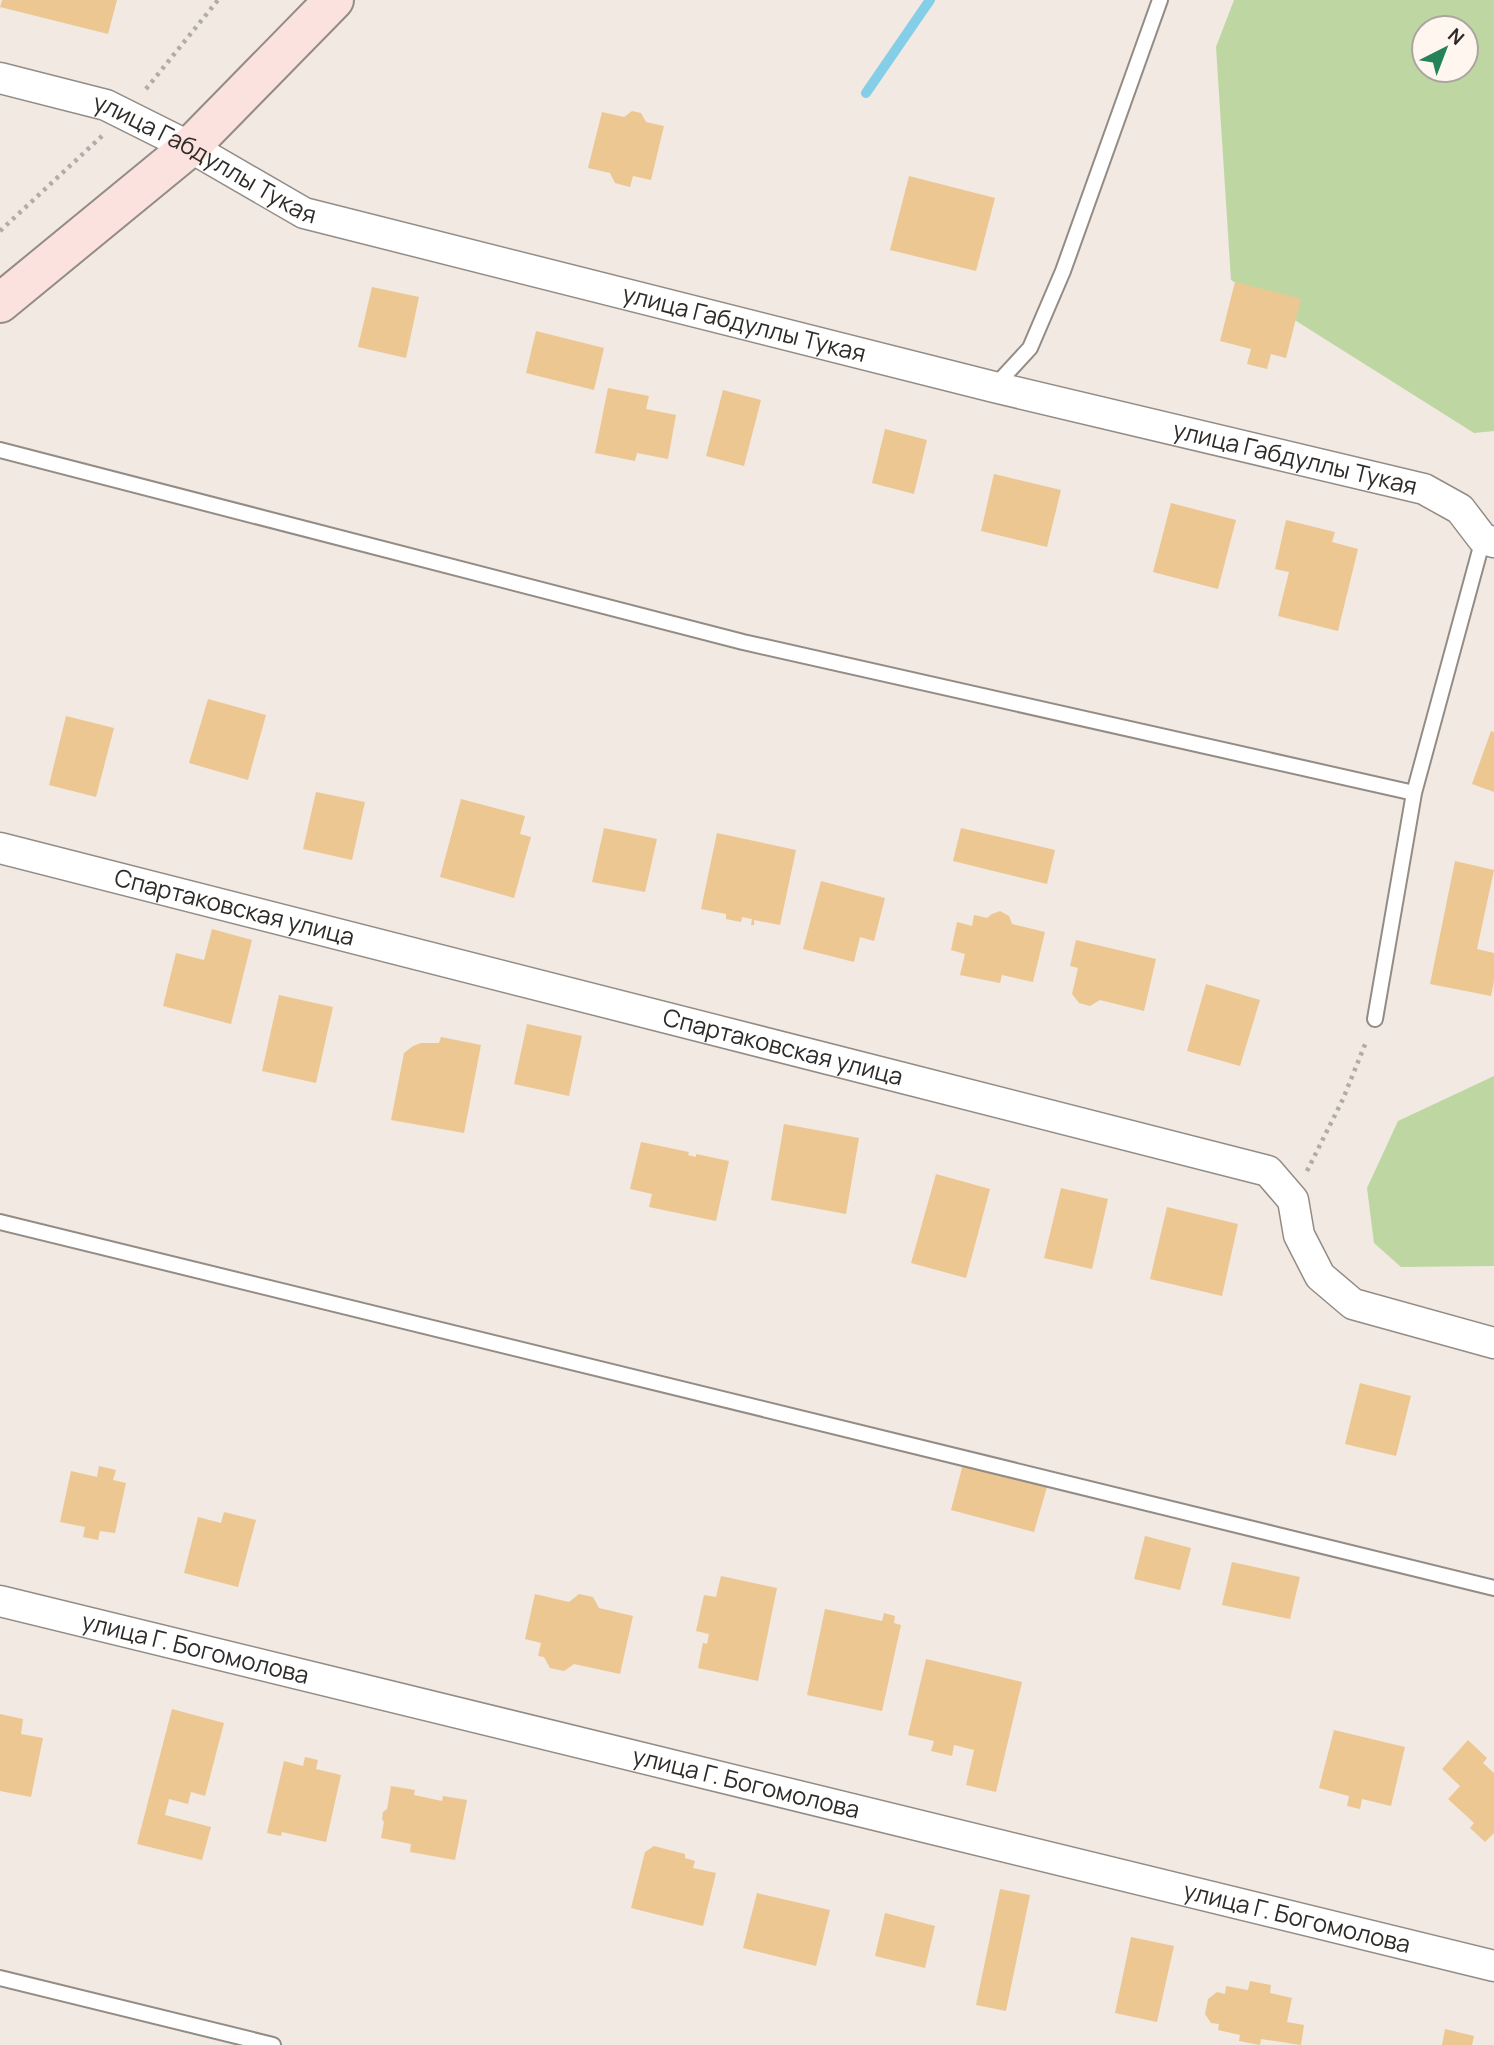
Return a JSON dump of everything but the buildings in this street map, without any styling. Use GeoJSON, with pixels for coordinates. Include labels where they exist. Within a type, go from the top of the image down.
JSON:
{"type":"FeatureCollection","features":[{"type":"Feature","properties":{"kind":"street"},"geometry":{"type":"LineString","coordinates":[[0,303],[190,148],[334,0]]}},
{"type":"Feature","properties":{"kind":"street","name":"улица Габдуллы Тукая"},"geometry":{"type":"LineString","coordinates":[[0,78],[106,105],[190,148],[304,213],[994,387],[1424,489],[1460,509],[1488,540]]}},
{"type":"Feature","properties":{"kind":"street","name":"Спартаковская улица"},"geometry":{"type":"LineString","coordinates":[[0,848],[1268,1171],[1293,1200]]}},
{"type":"Feature","properties":{"kind":"street"},"geometry":{"type":"LineString","coordinates":[[1293,1200],[1299,1235],[1320,1276],[1353,1304],[1494,1343]]}},
{"type":"Feature","properties":{"kind":"street","name":"улица Г. Богомолова"},"geometry":{"type":"LineString","coordinates":[[0,1601],[1494,1966]]}},
{"type":"Feature","properties":{"kind":"lane"},"geometry":{"type":"LineString","coordinates":[[994,387],[1030,348],[1036,335],[1063,271],[1160,0]]}},
{"type":"Feature","properties":{"kind":"lane"},"geometry":{"type":"LineString","coordinates":[[0,450],[743,642],[1414,793]]}},
{"type":"Feature","properties":{"kind":"lane"},"geometry":{"type":"LineString","coordinates":[[1375,1018],[1414,793],[1488,540]]}},
{"type":"Feature","properties":{"kind":"lane"},"geometry":{"type":"LineString","coordinates":[[0,1222],[1494,1588]]}},
{"type":"Feature","properties":{"kind":"lane"},"geometry":{"type":"LineString","coordinates":[[0,1978],[273,2045]]}},
{"type":"Feature","properties":{"kind":"path"},"geometry":{"type":"LineString","coordinates":[[1293,1200],[1343,1099],[1375,1018]]}},
{"type":"Feature","properties":{"kind":"green space"},"geometry":{"type":"Polygon","coordinates":[[[1234,0],[1494,0],[1494,431],[1474,433],[1231,280],[1216,47],[1234,0]]]}},
{"type":"Feature","properties":{"kind":"green space"},"geometry":{"type":"Polygon","coordinates":[[[1494,1076],[1494,1266],[1401,1267],[1374,1243],[1367,1188],[1398,1121],[1494,1076]]]}},
{"type":"Feature","properties":{"kind":"waterway"},"geometry":{"type":"LineString","coordinates":[[866,93],[930,0]]}}]}
